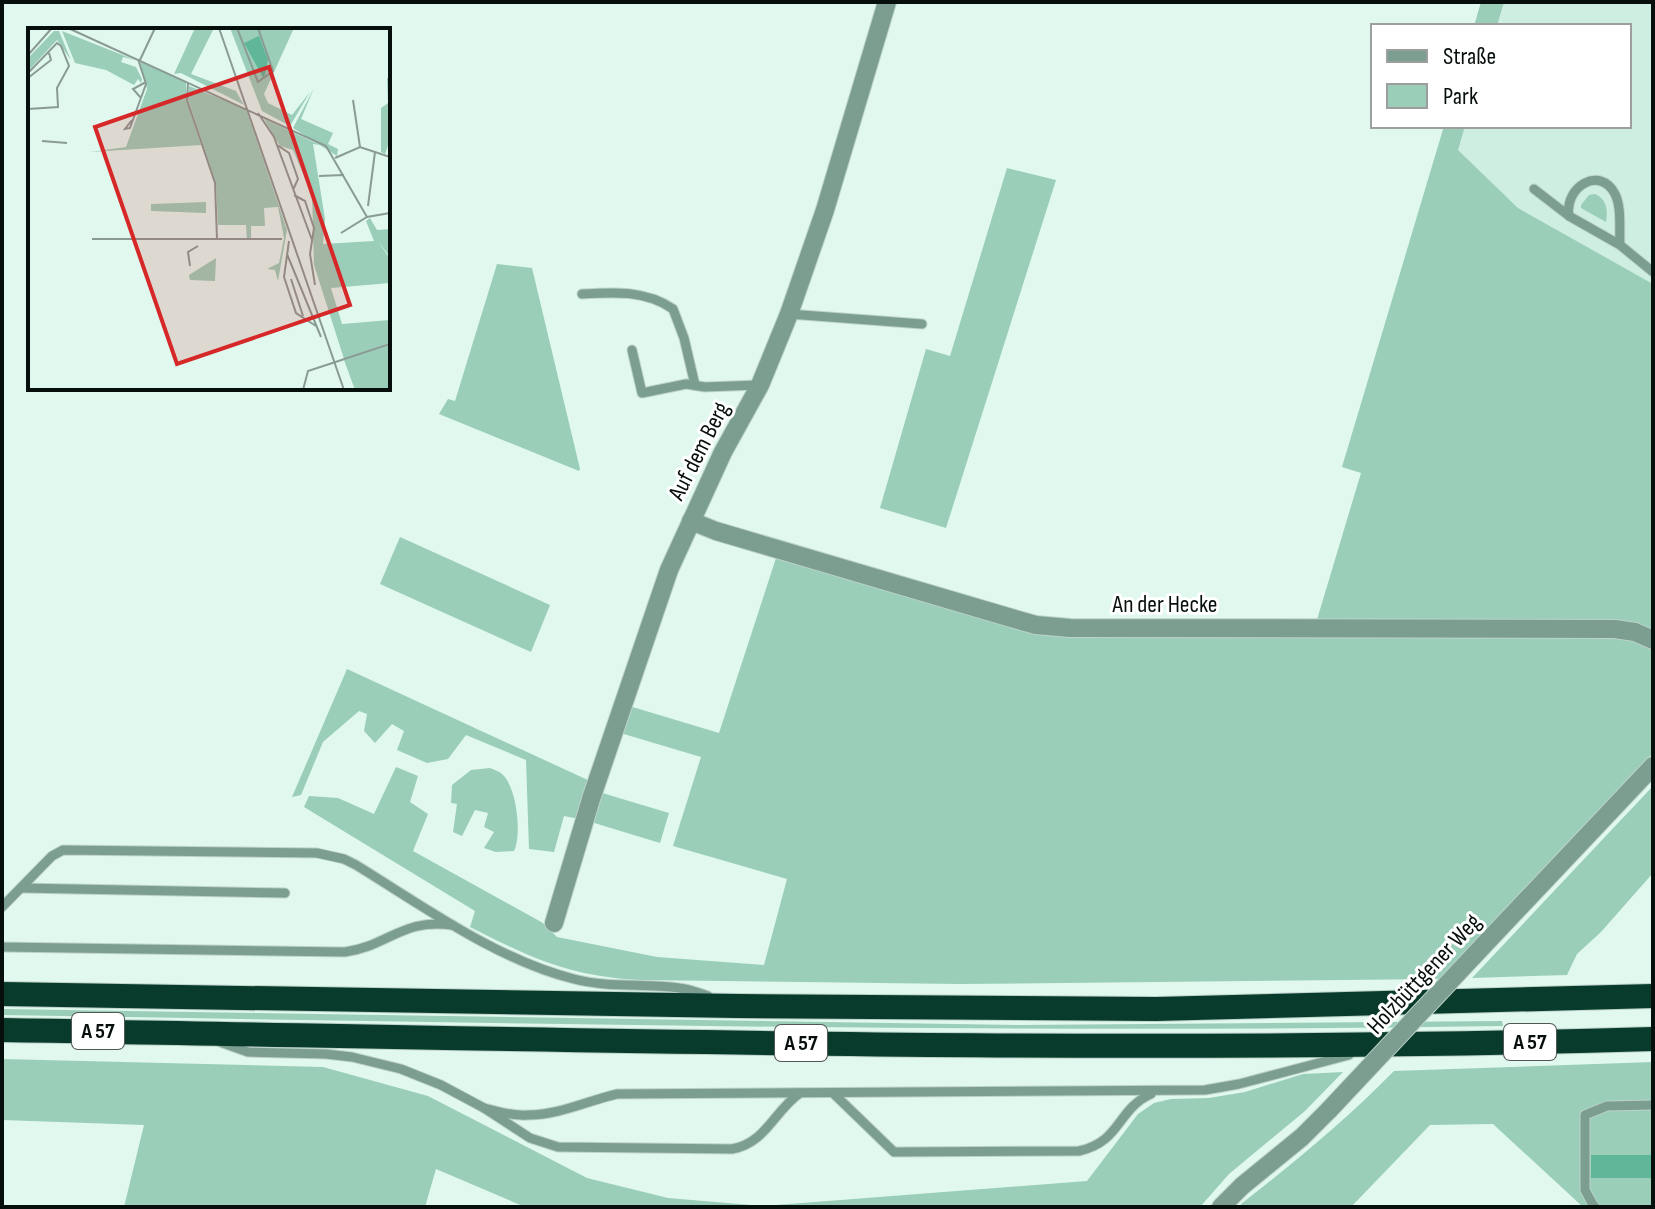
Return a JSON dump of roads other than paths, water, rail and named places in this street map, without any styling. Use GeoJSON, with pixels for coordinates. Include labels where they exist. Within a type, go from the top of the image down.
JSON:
{"type":"FeatureCollection","features":[{"type":"Feature","properties":{"kind":"highway","name":"A 57"},"geometry":{"type":"LineString","coordinates":[[2,994],[738,1006],[1156,1009],[1653,996]]}},
{"type":"Feature","properties":{"kind":"highway","name":"A 57"},"geometry":{"type":"LineString","coordinates":[[2,1030],[731,1043],[1154,1046],[1653,1039]]}},
{"type":"Feature","properties":{"kind":"street","name":"Auf dem Berg"},"geometry":{"type":"LineString","coordinates":[[554,923],[632,673],[669,570],[723,452],[760,385],[833,212],[887,2]]}},
{"type":"Feature","properties":{"kind":"street","name":"An der Hecke"},"geometry":{"type":"LineString","coordinates":[[691,521],[1025,622],[1048,626],[1625,629],[1653,640]]}},
{"type":"Feature","properties":{"kind":"street","name":"Holzbüttgener Weg"},"geometry":{"type":"LineString","coordinates":[[1221,1207],[1329,1110],[1653,766]]}},
{"type":"Feature","properties":{"kind":"lane"},"geometry":{"type":"LineString","coordinates":[[1569,216],[1567,206],[1578,186],[1589,181],[1599,181],[1608,186],[1615,193],[1618,204],[1620,245]]}},
{"type":"Feature","properties":{"kind":"lane"},"geometry":{"type":"LineString","coordinates":[[1534,189],[1569,216],[1620,245],[1653,272]]}},
{"type":"Feature","properties":{"kind":"lane"},"geometry":{"type":"LineString","coordinates":[[582,294],[615,292],[652,297],[673,309],[684,338],[695,385]]}},
{"type":"Feature","properties":{"kind":"lane"},"geometry":{"type":"LineString","coordinates":[[789,314],[922,324]]}},
{"type":"Feature","properties":{"kind":"lane"},"geometry":{"type":"LineString","coordinates":[[632,350],[642,393],[679,385],[760,385]]}},
{"type":"Feature","properties":{"kind":"lane"},"geometry":{"type":"LineString","coordinates":[[2,907],[52,856],[63,850],[317,853],[356,865],[516,960],[548,973],[594,983],[681,988],[738,1006]]}},
{"type":"Feature","properties":{"kind":"lane"},"geometry":{"type":"LineString","coordinates":[[21,888],[285,893]]}},
{"type":"Feature","properties":{"kind":"lane"},"geometry":{"type":"LineString","coordinates":[[2,947],[345,952],[359,950],[402,929],[422,924],[455,925]]}},
{"type":"Feature","properties":{"kind":"lane"},"geometry":{"type":"LineString","coordinates":[[194,1033],[248,1052],[326,1054],[376,1062],[424,1077],[484,1108],[530,1138],[558,1147],[732,1149],[757,1139],[783,1107],[800,1093]]}},
{"type":"Feature","properties":{"kind":"lane"},"geometry":{"type":"LineString","coordinates":[[484,1108],[528,1115],[550,1113],[617,1094],[1205,1090],[1338,1057],[1407,1044]]}},
{"type":"Feature","properties":{"kind":"lane"},"geometry":{"type":"LineString","coordinates":[[833,1093],[894,1152],[1079,1151],[1100,1145],[1132,1106],[1157,1091]]}},
{"type":"Feature","properties":{"kind":"lane"},"geometry":{"type":"LineString","coordinates":[[1595,1207],[1585,1190],[1585,1115],[1607,1106],[1653,1105]]}}]}
